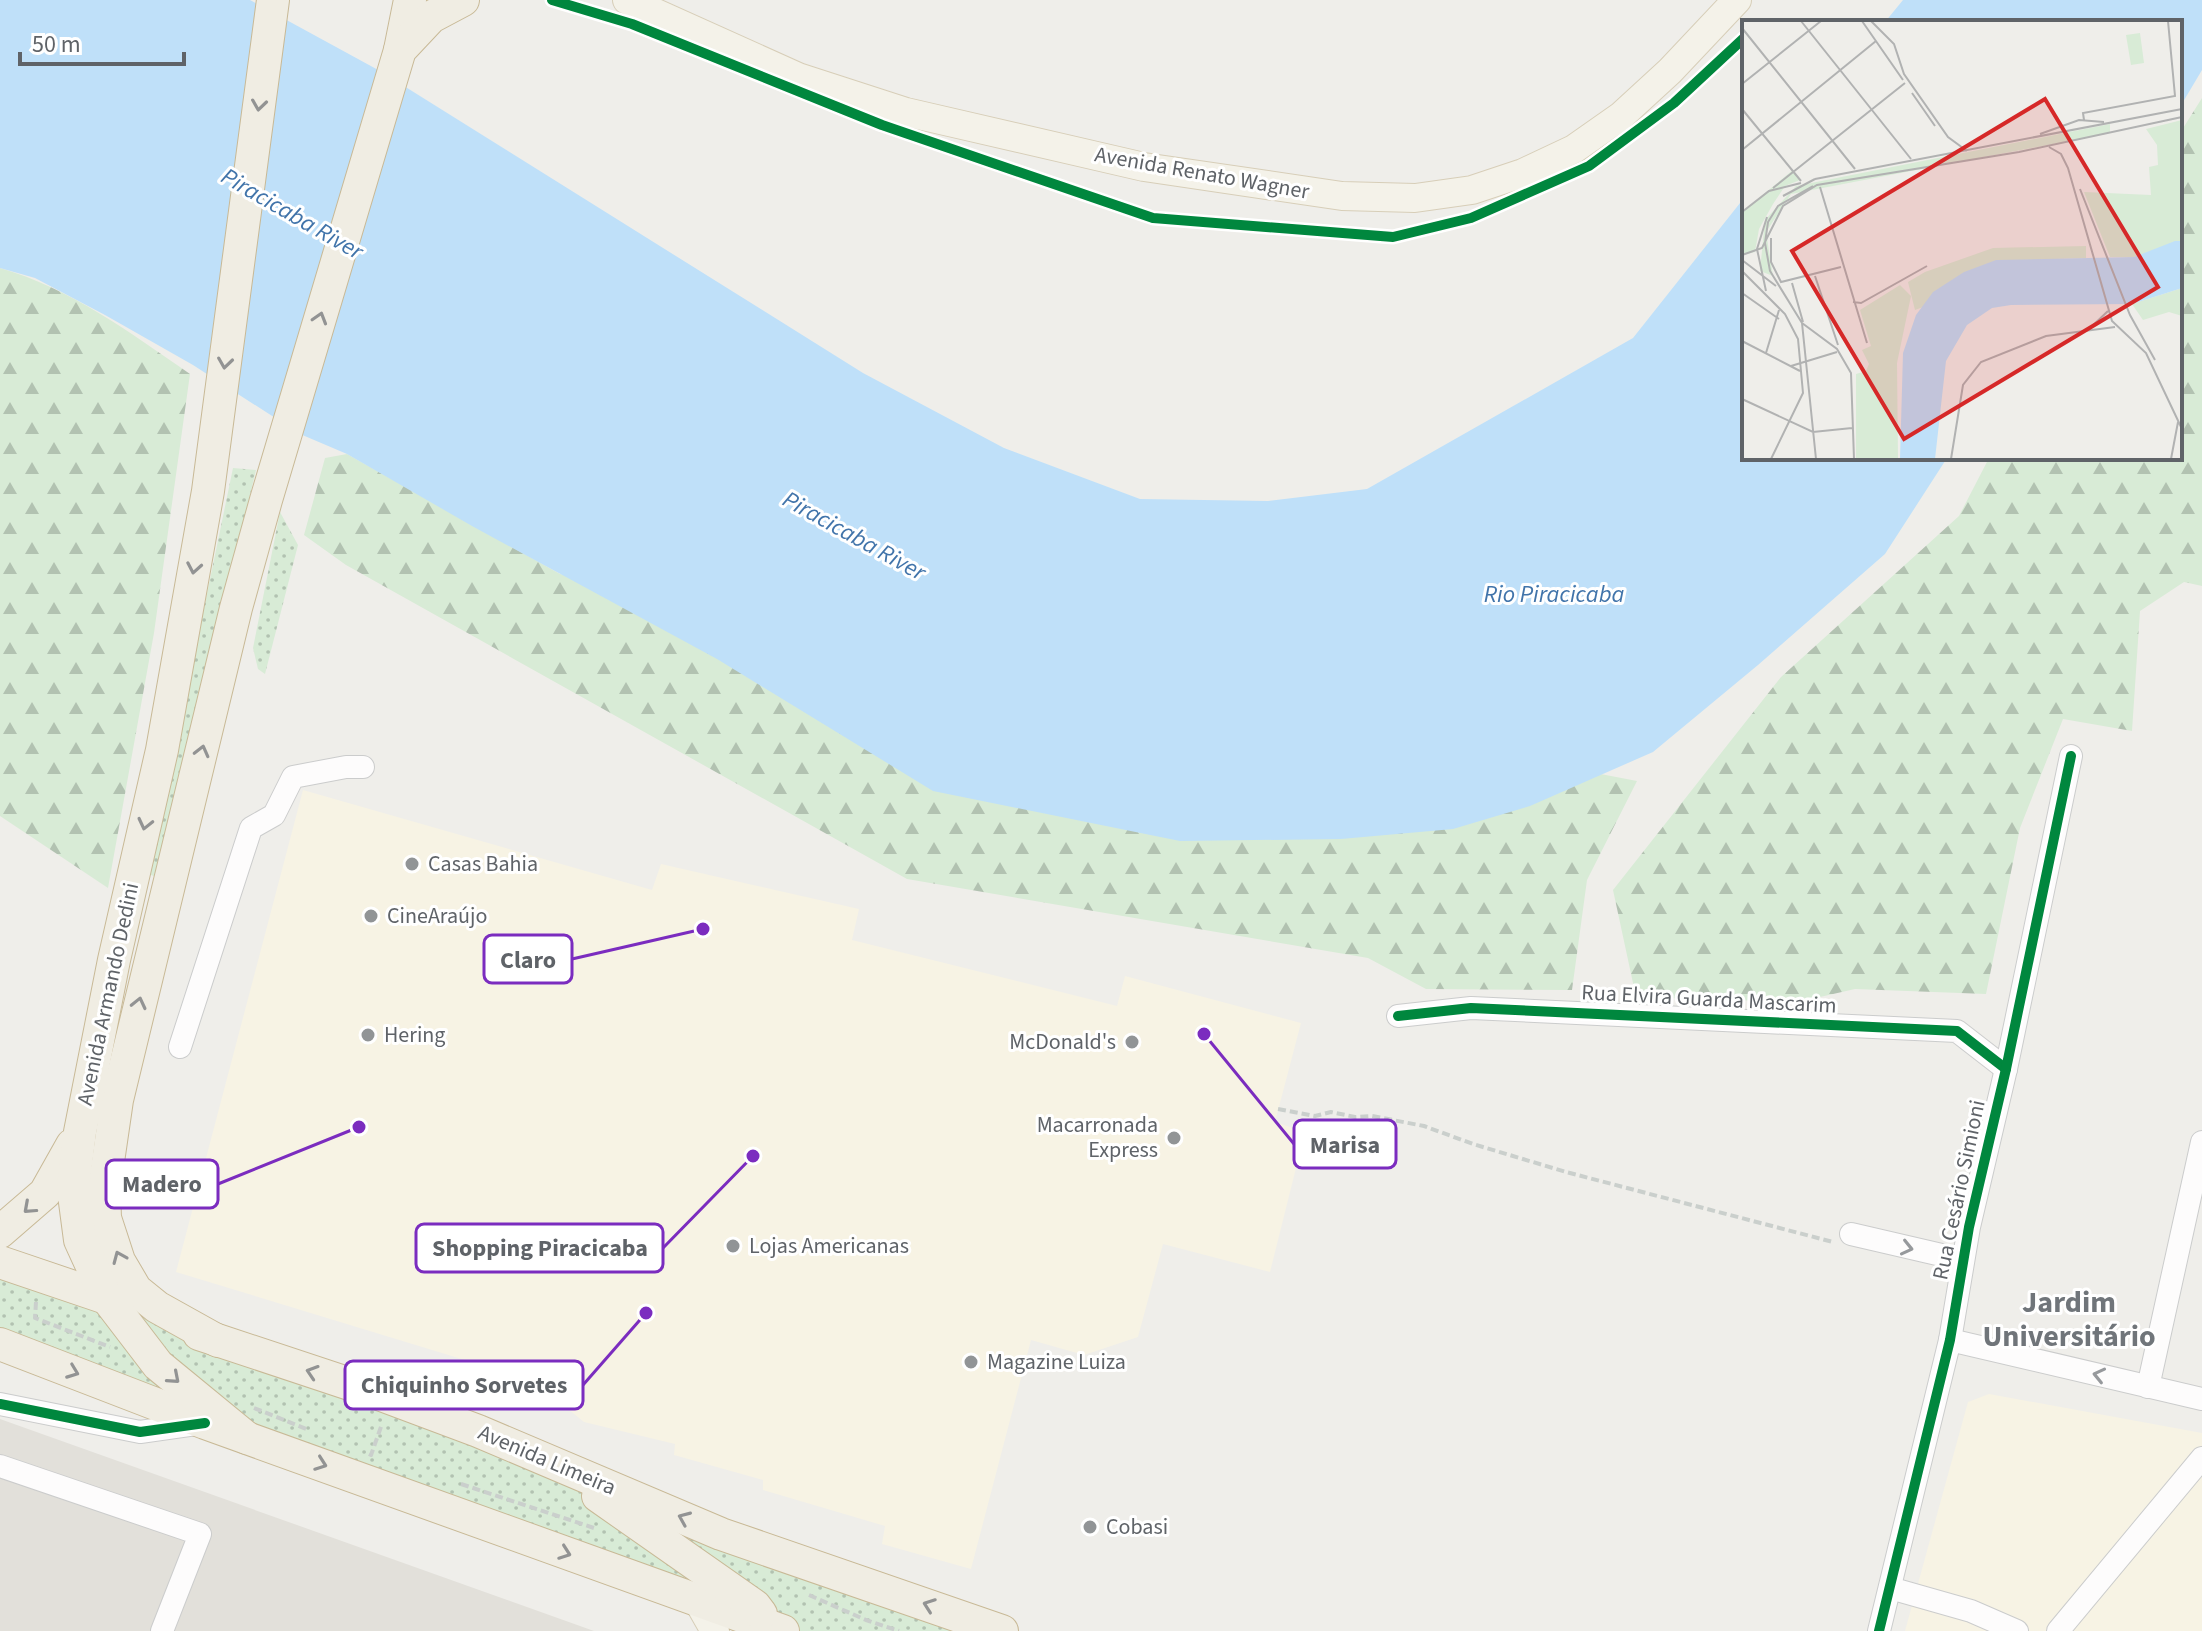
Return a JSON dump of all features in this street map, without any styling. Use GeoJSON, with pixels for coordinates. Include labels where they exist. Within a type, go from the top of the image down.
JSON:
{"type":"FeatureCollection","features":[{"type":"Feature","properties":{"kind":"highway","name":"Avenida Armando Dedini"},"geometry":{"type":"LineString","coordinates":[[251,1423],[158,1365],[106,1297],[80,1240],[73,1187],[80,1132],[114,960],[162,750],[208,491],[273,0]]}},
{"type":"Feature","properties":{"kind":"highway","name":"Avenida Armando Dedini"},"geometry":{"type":"LineString","coordinates":[[218,1341],[157,1307],[136,1290],[119,1261],[105,1218],[104,1189],[117,1100],[236,608],[400,50],[410,0]]}},
{"type":"Feature","properties":{"kind":"highway"},"geometry":{"type":"LineString","coordinates":[[400,50],[431,17],[463,0]]}},
{"type":"Feature","properties":{"kind":"highway"},"geometry":{"type":"LineString","coordinates":[[0,1232],[45,1193],[80,1132]]}},
{"type":"Feature","properties":{"kind":"highway","name":"Avenida Limeira"},"geometry":{"type":"LineString","coordinates":[[0,1262],[106,1297],[218,1341],[391,1399],[545,1458],[721,1534],[1002,1631]]}},
{"type":"Feature","properties":{"kind":"highway"},"geometry":{"type":"LineString","coordinates":[[0,1344],[205,1423],[251,1423],[775,1629]]}},
{"type":"Feature","properties":{"kind":"highway"},"geometry":{"type":"LineString","coordinates":[[545,1458],[755,1606],[775,1629]]}},
{"type":"Feature","properties":{"kind":"main road","name":"Avenida Renato Wagner"},"geometry":{"type":"LineString","coordinates":[[627,0],[798,77],[906,112],[1144,167],[1342,196],[1415,198],[1472,190],[1523,173],[1574,149],[1621,116],[1690,52],[1737,0]]}},
{"type":"Feature","properties":{"kind":"main road"},"geometry":{"type":"LineString","coordinates":[[698,1601],[715,1631]]}},
{"type":"Feature","properties":{"kind":"street","name":"Rua Cesário Simioni"},"geometry":{"type":"LineString","coordinates":[[1879,1631],[1950,1340],[1963,1260],[2071,756]]}},
{"type":"Feature","properties":{"kind":"street"},"geometry":{"type":"LineString","coordinates":[[180,1047],[251,828],[274,815],[293,777],[346,767],[363,767]]}},
{"type":"Feature","properties":{"kind":"street","name":"Rua Elvira Guarda Mascarim"},"geometry":{"type":"LineString","coordinates":[[1398,1016],[1471,1008],[1957,1031],[2006,1069]]}},
{"type":"Feature","properties":{"kind":"street"},"geometry":{"type":"LineString","coordinates":[[2148,1387],[2202,1142]]}},
{"type":"Feature","properties":{"kind":"street"},"geometry":{"type":"LineString","coordinates":[[1848,1240],[1963,1260]]}},
{"type":"Feature","properties":{"kind":"street"},"geometry":{"type":"LineString","coordinates":[[1950,1340],[2202,1399]]}},
{"type":"Feature","properties":{"kind":"street"},"geometry":{"type":"LineString","coordinates":[[0,1404],[140,1432],[205,1423]]}},
{"type":"Feature","properties":{"kind":"street"},"geometry":{"type":"LineString","coordinates":[[2058,1631],[2202,1458]]}},
{"type":"Feature","properties":{"kind":"street"},"geometry":{"type":"LineString","coordinates":[[0,1466],[200,1534],[162,1631]]}},
{"type":"Feature","properties":{"kind":"street"},"geometry":{"type":"LineString","coordinates":[[1890,1588],[1971,1611],[2017,1631]]}},
{"type":"Feature","properties":{"kind":"path"},"geometry":{"type":"LineString","coordinates":[[1278,1109],[1315,1116],[1331,1112],[1355,1117],[1372,1116],[1424,1126],[1566,1172],[1848,1240]]}},
{"type":"Feature","properties":{"kind":"path"},"geometry":{"type":"LineString","coordinates":[[38,1276],[35,1318],[117,1350]]}},
{"type":"Feature","properties":{"kind":"path"},"geometry":{"type":"LineString","coordinates":[[357,1449],[371,1455],[391,1399]]}},
{"type":"Feature","properties":{"kind":"path"},"geometry":{"type":"LineString","coordinates":[[251,1423],[313,1431]]}},
{"type":"Feature","properties":{"kind":"path"},"geometry":{"type":"LineString","coordinates":[[462,1484],[597,1529]]}},
{"type":"Feature","properties":{"kind":"shaded area"},"geometry":{"type":"Polygon","coordinates":[[[303,790],[652,890],[661,864],[859,909],[852,940],[1117,1006],[1125,976],[1301,1023],[1275,1122],[1305,1132],[1270,1272],[1163,1244],[1138,1337],[1084,1355],[1031,1340],[971,1569],[882,1544],[885,1526],[763,1490],[763,1480],[674,1455],[675,1444],[584,1422],[534,1381],[176,1272],[303,790]]]}},
{"type":"Feature","properties":{"kind":"shaded area"},"geometry":{"type":"Polygon","coordinates":[[[1989,1394],[2202,1433],[2202,1631],[1905,1631],[1968,1402],[1989,1394]]]}},
{"type":"Feature","properties":{"kind":"shaded area"},"geometry":{"type":"Polygon","coordinates":[[[0,1419],[594,1631],[0,1631],[0,1419]]]}},
{"type":"Feature","properties":{"kind":"green space"},"geometry":{"type":"Polygon","coordinates":[[[2202,98],[2202,586],[2184,582],[2140,611],[2132,731],[2063,719],[2020,828],[1986,994],[1855,989],[1798,1002],[1636,997],[1613,890],[1781,677],[1959,516],[1988,460],[2182,460],[2182,130],[2202,98]]]}},
{"type":"Feature","properties":{"kind":"green space"},"geometry":{"type":"Polygon","coordinates":[[[0,268],[76,300],[190,374],[154,633],[108,888],[0,816],[0,268]]]}},
{"type":"Feature","properties":{"kind":"green space"},"geometry":{"type":"Polygon","coordinates":[[[347,454],[560,574],[1637,781],[1587,880],[1572,990],[1426,989],[1368,958],[907,879],[346,565],[304,535],[325,458],[347,454]]]}},
{"type":"Feature","properties":{"kind":"green space"},"geometry":{"type":"Polygon","coordinates":[[[233,468],[256,470],[158,878],[149,874],[233,468]]]}},
{"type":"Feature","properties":{"kind":"green space"},"geometry":{"type":"Polygon","coordinates":[[[280,512],[298,545],[265,674],[258,669],[253,648],[280,512]]]}},
{"type":"Feature","properties":{"kind":"green space"},"geometry":{"type":"Polygon","coordinates":[[[0,1262],[106,1297],[1002,1631],[776,1631],[0,1344],[0,1262]]]}},
{"type":"Feature","properties":{"kind":"water","name":"Rio Piracicaba"},"geometry":{"type":"Polygon","coordinates":[[[0,0],[250,0],[380,71],[863,373],[1004,448],[1140,499],[1268,501],[1367,489],[1633,338],[1742,201],[1742,460],[1946,460],[1885,554],[1653,752],[1530,806],[1453,829],[1341,839],[1180,841],[933,791],[717,659],[347,454],[300,434],[193,365],[105,315],[35,278],[0,268],[0,0]]]}},
{"type":"Feature","properties":{"kind":"water"},"geometry":{"type":"Polygon","coordinates":[[[1903,0],[2202,0],[2202,70],[2182,104],[2182,20],[1887,20],[1903,0]]]}},
{"type":"Feature","properties":{"kind":"cycle path"},"geometry":{"type":"LineString","coordinates":[[552,0],[632,24],[882,125],[1153,218],[1393,237],[1471,218],[1589,166],[1674,103],[1742,40]]}},
{"type":"Feature","properties":{"kind":"cycle path"},"geometry":{"type":"LineString","coordinates":[[1879,1631],[1950,1340],[1969,1227],[2006,1069],[2071,756]]}},
{"type":"Feature","properties":{"kind":"cycle path"},"geometry":{"type":"LineString","coordinates":[[1398,1016],[1471,1008],[1957,1031],[2006,1069]]}},
{"type":"Feature","properties":{"kind":"cycle path"},"geometry":{"type":"LineString","coordinates":[[0,1404],[140,1432],[205,1423]]}},
{"type":"Feature","properties":{"kind":"place","name":"Casas Bahia"},"geometry":{"type":"Point","coordinates":[412,864]}},
{"type":"Feature","properties":{"kind":"place","name":"CineAraújo"},"geometry":{"type":"Point","coordinates":[371,916]}},
{"type":"Feature","properties":{"kind":"place","name":"Claro"},"geometry":{"type":"Point","coordinates":[703,929]}},
{"type":"Feature","properties":{"kind":"place","name":"Marisa"},"geometry":{"type":"Point","coordinates":[1204,1034]}},
{"type":"Feature","properties":{"kind":"place","name":"Hering"},"geometry":{"type":"Point","coordinates":[368,1035]}},
{"type":"Feature","properties":{"kind":"place","name":"McDonald's"},"geometry":{"type":"Point","coordinates":[1132,1042]}},
{"type":"Feature","properties":{"kind":"place","name":"Madero"},"geometry":{"type":"Point","coordinates":[359,1127]}},
{"type":"Feature","properties":{"kind":"place","name":"Macarronada Express"},"geometry":{"type":"Point","coordinates":[1174,1138]}},
{"type":"Feature","properties":{"kind":"place","name":"Shopping Piracicaba"},"geometry":{"type":"Point","coordinates":[753,1156]}},
{"type":"Feature","properties":{"kind":"place","name":"Lojas Americanas"},"geometry":{"type":"Point","coordinates":[733,1246]}},
{"type":"Feature","properties":{"kind":"place","name":"Chiquinho Sorvetes"},"geometry":{"type":"Point","coordinates":[646,1313]}},
{"type":"Feature","properties":{"kind":"place","name":"Magazine Luiza"},"geometry":{"type":"Point","coordinates":[971,1362]}},
{"type":"Feature","properties":{"kind":"place","name":"Cobasi"},"geometry":{"type":"Point","coordinates":[1090,1527]}},
{"type":"Feature","properties":{"kind":"district","name":"Jardim Universitário"},"geometry":{"type":"Point","coordinates":[2069,1319]}},
{"type":"Feature","properties":{"kind":"water label","name":"Piracicaba River"},"geometry":{"type":"Point","coordinates":[292,214]}},
{"type":"Feature","properties":{"kind":"water label","name":"Piracicaba River"},"geometry":{"type":"Point","coordinates":[854,536]}}]}
